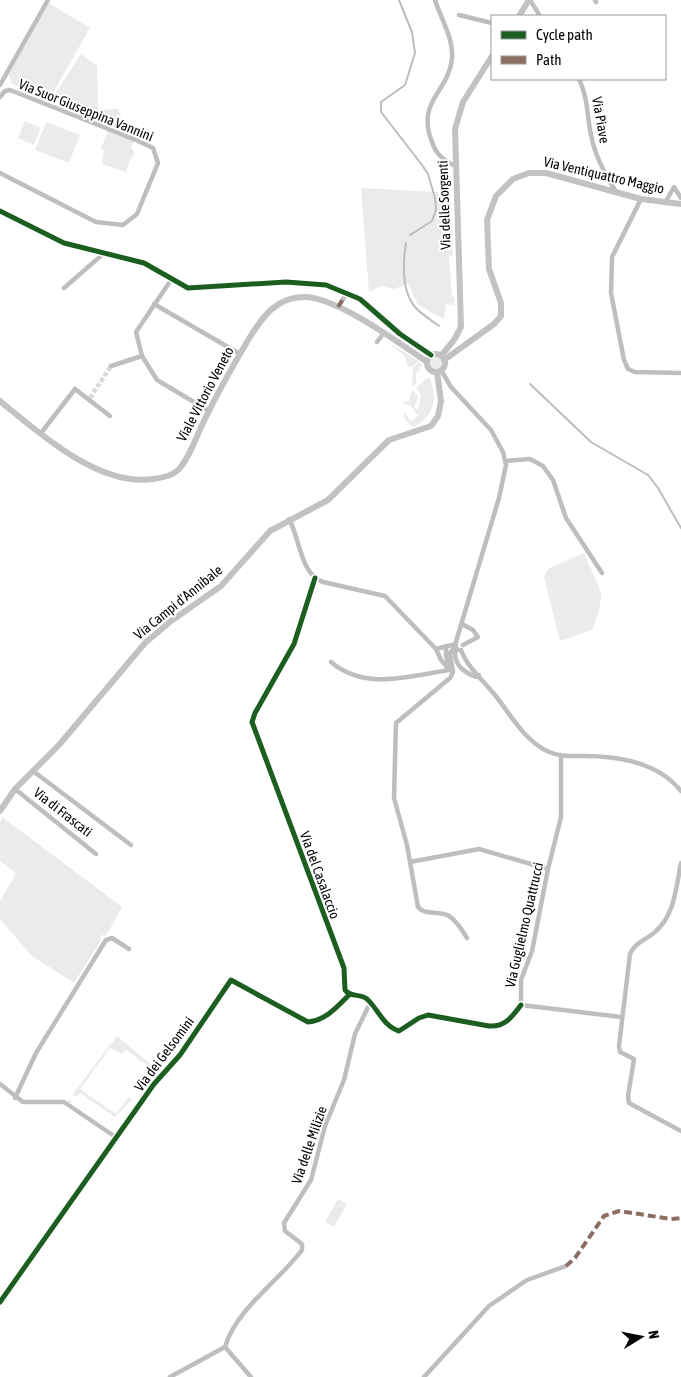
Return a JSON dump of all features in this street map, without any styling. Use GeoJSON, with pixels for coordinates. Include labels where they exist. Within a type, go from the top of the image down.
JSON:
{"type":"FeatureCollection","features":[{"type":"Feature","properties":{"kind":"main road"},"geometry":{"type":"LineString","coordinates":[[520,15],[529,0]]}},
{"type":"Feature","properties":{"kind":"main road","name":"Via delle Sorgenti"},"geometry":{"type":"LineString","coordinates":[[443,358],[462,327],[454,134],[457,115],[465,98],[491,58]]}},
{"type":"Feature","properties":{"kind":"main road","name":"Via Ventiquattro Maggio"},"geometry":{"type":"LineString","coordinates":[[443,358],[494,324],[501,316],[501,303],[490,272],[487,218],[493,202],[502,189],[522,175],[546,173],[641,199],[681,204]]}},
{"type":"Feature","properties":{"kind":"main road","name":"Viale Vittorio Veneto"},"geometry":{"type":"LineString","coordinates":[[0,401],[42,433],[98,471],[117,477],[146,480],[168,476],[179,468],[240,354],[267,313],[283,301],[306,297],[338,307],[427,362],[429,370],[439,371]]}},
{"type":"Feature","properties":{"kind":"main road"},"geometry":{"type":"LineString","coordinates":[[427,362],[431,355],[443,358],[439,371]]}},
{"type":"Feature","properties":{"kind":"main road","name":"Via Campi d'Annibale"},"geometry":{"type":"LineString","coordinates":[[33,770],[59,745],[148,640],[171,621],[221,586],[265,536],[289,519],[330,499],[389,440],[431,426],[438,416],[441,401],[439,371]]}},
{"type":"Feature","properties":{"kind":"main road","name":"Via di Frascati"},"geometry":{"type":"LineString","coordinates":[[0,810],[15,789],[33,770]]}},
{"type":"Feature","properties":{"kind":"street"},"geometry":{"type":"LineString","coordinates":[[0,85],[48,0]]}},
{"type":"Feature","properties":{"kind":"street"},"geometry":{"type":"LineString","coordinates":[[435,0],[451,44],[452,60],[429,107],[425,121],[436,154],[455,166]]}},
{"type":"Feature","properties":{"kind":"street"},"geometry":{"type":"LineString","coordinates":[[529,0],[539,15]]}},
{"type":"Feature","properties":{"kind":"street"},"geometry":{"type":"LineString","coordinates":[[459,15],[491,23]]}},
{"type":"Feature","properties":{"kind":"street","name":"Via Piave"},"geometry":{"type":"LineString","coordinates":[[579,80],[586,95],[594,146],[606,177],[616,192]]}},
{"type":"Feature","properties":{"kind":"street","name":"Via Suor Giuseppina Vannini"},"geometry":{"type":"LineString","coordinates":[[0,97],[4,91],[10,90],[136,140],[153,148],[158,163],[137,214],[123,225],[96,222],[0,173]]}},
{"type":"Feature","properties":{"kind":"street"},"geometry":{"type":"LineString","coordinates":[[665,203],[674,187],[675,181]]}},
{"type":"Feature","properties":{"kind":"street"},"geometry":{"type":"LineString","coordinates":[[674,187],[681,198]]}},
{"type":"Feature","properties":{"kind":"street"},"geometry":{"type":"LineString","coordinates":[[641,199],[612,257],[611,293],[624,360],[628,368],[635,372],[681,373]]}},
{"type":"Feature","properties":{"kind":"street"},"geometry":{"type":"LineString","coordinates":[[0,211],[64,243],[140,262],[188,288],[286,282],[326,285],[360,299],[400,334],[431,355]]}},
{"type":"Feature","properties":{"kind":"street"},"geometry":{"type":"LineString","coordinates":[[64,288],[103,254]]}},
{"type":"Feature","properties":{"kind":"street"},"geometry":{"type":"LineString","coordinates":[[171,280],[136,332],[142,356],[157,380],[209,411]]}},
{"type":"Feature","properties":{"kind":"street"},"geometry":{"type":"LineString","coordinates":[[338,307],[347,293]]}},
{"type":"Feature","properties":{"kind":"street"},"geometry":{"type":"LineString","coordinates":[[154,304],[240,354]]}},
{"type":"Feature","properties":{"kind":"street"},"geometry":{"type":"LineString","coordinates":[[377,342],[383,334]]}},
{"type":"Feature","properties":{"kind":"street"},"geometry":{"type":"LineString","coordinates":[[111,366],[142,356]]}},
{"type":"Feature","properties":{"kind":"street"},"geometry":{"type":"LineString","coordinates":[[439,371],[451,387],[491,430],[506,461],[505,476],[456,645],[455,654],[460,669],[478,676]]}},
{"type":"Feature","properties":{"kind":"street"},"geometry":{"type":"LineString","coordinates":[[42,433],[75,389],[110,416]]}},
{"type":"Feature","properties":{"kind":"street"},"geometry":{"type":"LineString","coordinates":[[506,461],[530,459],[544,466],[553,480],[566,518],[602,573]]}},
{"type":"Feature","properties":{"kind":"street"},"geometry":{"type":"LineString","coordinates":[[289,519],[309,570],[315,578],[385,596],[436,649],[441,660],[451,673]]}},
{"type":"Feature","properties":{"kind":"street","name":"Via del Casalaccio"},"geometry":{"type":"LineString","coordinates":[[315,578],[294,644],[255,712],[252,722],[344,968],[344,987],[349,995]]}},
{"type":"Feature","properties":{"kind":"street"},"geometry":{"type":"LineString","coordinates":[[462,624],[473,630],[478,637],[462,647]]}},
{"type":"Feature","properties":{"kind":"street"},"geometry":{"type":"LineString","coordinates":[[456,645],[450,657],[451,673],[447,682],[400,718],[395,726],[393,795],[420,910],[451,917],[467,938]]}},
{"type":"Feature","properties":{"kind":"street"},"geometry":{"type":"LineString","coordinates":[[436,649],[456,645],[462,647]]}},
{"type":"Feature","properties":{"kind":"street"},"geometry":{"type":"LineString","coordinates":[[446,646],[446,656],[451,673]]}},
{"type":"Feature","properties":{"kind":"street"},"geometry":{"type":"LineString","coordinates":[[462,647],[468,663],[478,676],[532,741],[547,752],[562,756],[625,758],[660,773],[681,791]]}},
{"type":"Feature","properties":{"kind":"street"},"geometry":{"type":"LineString","coordinates":[[330,662],[347,674],[376,680],[451,673]]}},
{"type":"Feature","properties":{"kind":"street","name":"Via Guglielmo Quattrucci"},"geometry":{"type":"LineString","coordinates":[[562,756],[562,815],[548,869],[532,951],[520,980],[521,1005],[621,1017]]}},
{"type":"Feature","properties":{"kind":"street"},"geometry":{"type":"LineString","coordinates":[[33,770],[130,846]]}},
{"type":"Feature","properties":{"kind":"street","name":"Via di Frascati"},"geometry":{"type":"LineString","coordinates":[[15,789],[96,854]]}},
{"type":"Feature","properties":{"kind":"street"},"geometry":{"type":"LineString","coordinates":[[410,862],[479,849],[548,869]]}},
{"type":"Feature","properties":{"kind":"street"},"geometry":{"type":"LineString","coordinates":[[681,863],[669,913],[656,932],[636,945],[630,952],[621,1017],[619,1051],[635,1061],[629,1101],[681,1130]]}},
{"type":"Feature","properties":{"kind":"street"},"geometry":{"type":"LineString","coordinates":[[16,1098],[36,1053],[105,940],[111,938],[129,949]]}},
{"type":"Feature","properties":{"kind":"street","name":"Via dei Gelsomini"},"geometry":{"type":"LineString","coordinates":[[0,1302],[154,1084],[180,1055],[231,980],[308,1022],[330,1012],[349,995]]}},
{"type":"Feature","properties":{"kind":"street"},"geometry":{"type":"LineString","coordinates":[[349,995],[364,997],[389,1026],[399,1031],[421,1017],[428,1015],[489,1026],[499,1026],[508,1021],[521,1005]]}},
{"type":"Feature","properties":{"kind":"street","name":"Via delle Milizie"},"geometry":{"type":"LineString","coordinates":[[225,1347],[231,1332],[256,1300],[302,1250],[302,1244],[285,1231],[284,1223],[310,1182],[325,1126],[344,1080],[355,1034],[370,1002]]}},
{"type":"Feature","properties":{"kind":"street"},"geometry":{"type":"LineString","coordinates":[[0,1084],[22,1102],[64,1102],[117,1138]]}},
{"type":"Feature","properties":{"kind":"street"},"geometry":{"type":"LineString","coordinates":[[424,1377],[457,1342],[476,1317],[488,1306],[527,1280],[566,1266]]}},
{"type":"Feature","properties":{"kind":"street"},"geometry":{"type":"LineString","coordinates":[[170,1377],[225,1347],[251,1377]]}},
{"type":"Feature","properties":{"kind":"shaded area"},"geometry":{"type":"Polygon","coordinates":[[[49,3],[90,28],[50,98],[12,84],[8,72],[49,3]]]}},
{"type":"Feature","properties":{"kind":"shaded area"},"geometry":{"type":"Polygon","coordinates":[[[81,54],[97,66],[98,110],[118,109],[122,120],[135,126],[128,132],[51,100],[81,54]]]}},
{"type":"Feature","properties":{"kind":"shaded area"},"geometry":{"type":"Polygon","coordinates":[[[25,121],[41,128],[34,145],[18,138],[25,121]]]}},
{"type":"Feature","properties":{"kind":"shaded area"},"geometry":{"type":"Polygon","coordinates":[[[46,122],[80,135],[69,163],[35,150],[46,122]]]}},
{"type":"Feature","properties":{"kind":"shaded area"},"geometry":{"type":"Polygon","coordinates":[[[108,130],[135,141],[131,147],[135,154],[130,159],[126,172],[102,164],[104,150],[101,149],[108,130]]]}},
{"type":"Feature","properties":{"kind":"shaded area"},"geometry":{"type":"Polygon","coordinates":[[[361,188],[438,192],[441,201],[440,217],[452,220],[453,256],[449,257],[452,297],[455,297],[454,305],[446,304],[444,319],[418,305],[408,284],[394,289],[381,286],[369,292],[361,188]]]}},
{"type":"Feature","properties":{"kind":"shaded area"},"geometry":{"type":"Polygon","coordinates":[[[387,342],[419,361],[412,367],[408,367],[405,356],[387,342]]]}},
{"type":"Feature","properties":{"kind":"shaded area"},"geometry":{"type":"Polygon","coordinates":[[[436,357],[442,363],[436,369],[430,363],[436,357]]]}},
{"type":"Feature","properties":{"kind":"shaded area"},"geometry":{"type":"Polygon","coordinates":[[[419,362],[422,365],[416,374],[416,384],[412,387],[413,368],[419,362]]]}},
{"type":"Feature","properties":{"kind":"shaded area"},"geometry":{"type":"Polygon","coordinates":[[[429,377],[434,392],[433,406],[426,418],[413,427],[405,419],[404,412],[411,422],[418,415],[410,405],[404,404],[404,401],[409,401],[411,391],[413,390],[418,397],[414,408],[418,409],[421,395],[416,388],[429,377]]]}},
{"type":"Feature","properties":{"kind":"shaded area"},"geometry":{"type":"Polygon","coordinates":[[[584,553],[601,592],[600,608],[592,630],[560,641],[544,577],[548,569],[584,553]]]}},
{"type":"Feature","properties":{"kind":"shaded area"},"geometry":{"type":"Polygon","coordinates":[[[2,817],[122,907],[106,936],[101,935],[100,942],[74,983],[32,956],[0,919],[0,902],[16,873],[0,861],[0,823],[2,817]]]}},
{"type":"Feature","properties":{"kind":"shaded area"},"geometry":{"type":"Polygon","coordinates":[[[117,1036],[154,1067],[151,1068],[126,1050],[122,1054],[110,1048],[80,1089],[116,1114],[129,1097],[132,1099],[115,1117],[80,1093],[76,1097],[73,1095],[70,1099],[72,1103],[68,1102],[73,1094],[117,1036]]]}},
{"type":"Feature","properties":{"kind":"shaded area"},"geometry":{"type":"Polygon","coordinates":[[[338,1199],[347,1204],[334,1227],[325,1222],[338,1199]]]}},
{"type":"Feature","properties":{"kind":"waterway"},"geometry":{"type":"LineString","coordinates":[[399,0],[412,32],[415,53],[405,85],[381,102],[381,112],[428,174],[435,198],[436,210],[432,221],[410,235]]}},
{"type":"Feature","properties":{"kind":"waterway"},"geometry":{"type":"LineString","coordinates":[[406,243],[404,276],[410,300],[417,310],[439,326]]}},
{"type":"Feature","properties":{"kind":"waterway"},"geometry":{"type":"LineString","coordinates":[[530,384],[591,442],[648,475],[658,488],[681,528]]}},
{"type":"Feature","properties":{"kind":"tunnel"},"geometry":{"type":"LineString","coordinates":[[90,398],[111,366]]}},
{"type":"Feature","properties":{"kind":"marked path"},"geometry":{"type":"LineString","coordinates":[[338,307],[347,293]]}},
{"type":"Feature","properties":{"kind":"marked path"},"geometry":{"type":"LineString","coordinates":[[566,1266],[575,1258],[604,1216],[619,1211],[671,1219],[681,1218]]}},
{"type":"Feature","properties":{"kind":"cycle path"},"geometry":{"type":"LineString","coordinates":[[0,211],[64,243],[144,263],[188,288],[286,282],[326,285],[360,299],[400,334],[431,355]]}},
{"type":"Feature","properties":{"kind":"cycle path"},"geometry":{"type":"LineString","coordinates":[[315,578],[294,644],[255,713],[252,722],[344,968],[345,990],[350,994],[367,999],[385,1022],[399,1031],[419,1018],[428,1015],[495,1026],[508,1020],[521,1005]]}},
{"type":"Feature","properties":{"kind":"cycle path"},"geometry":{"type":"LineString","coordinates":[[0,1302],[154,1084],[180,1055],[231,980],[308,1022],[326,1016],[349,995]]}}]}
